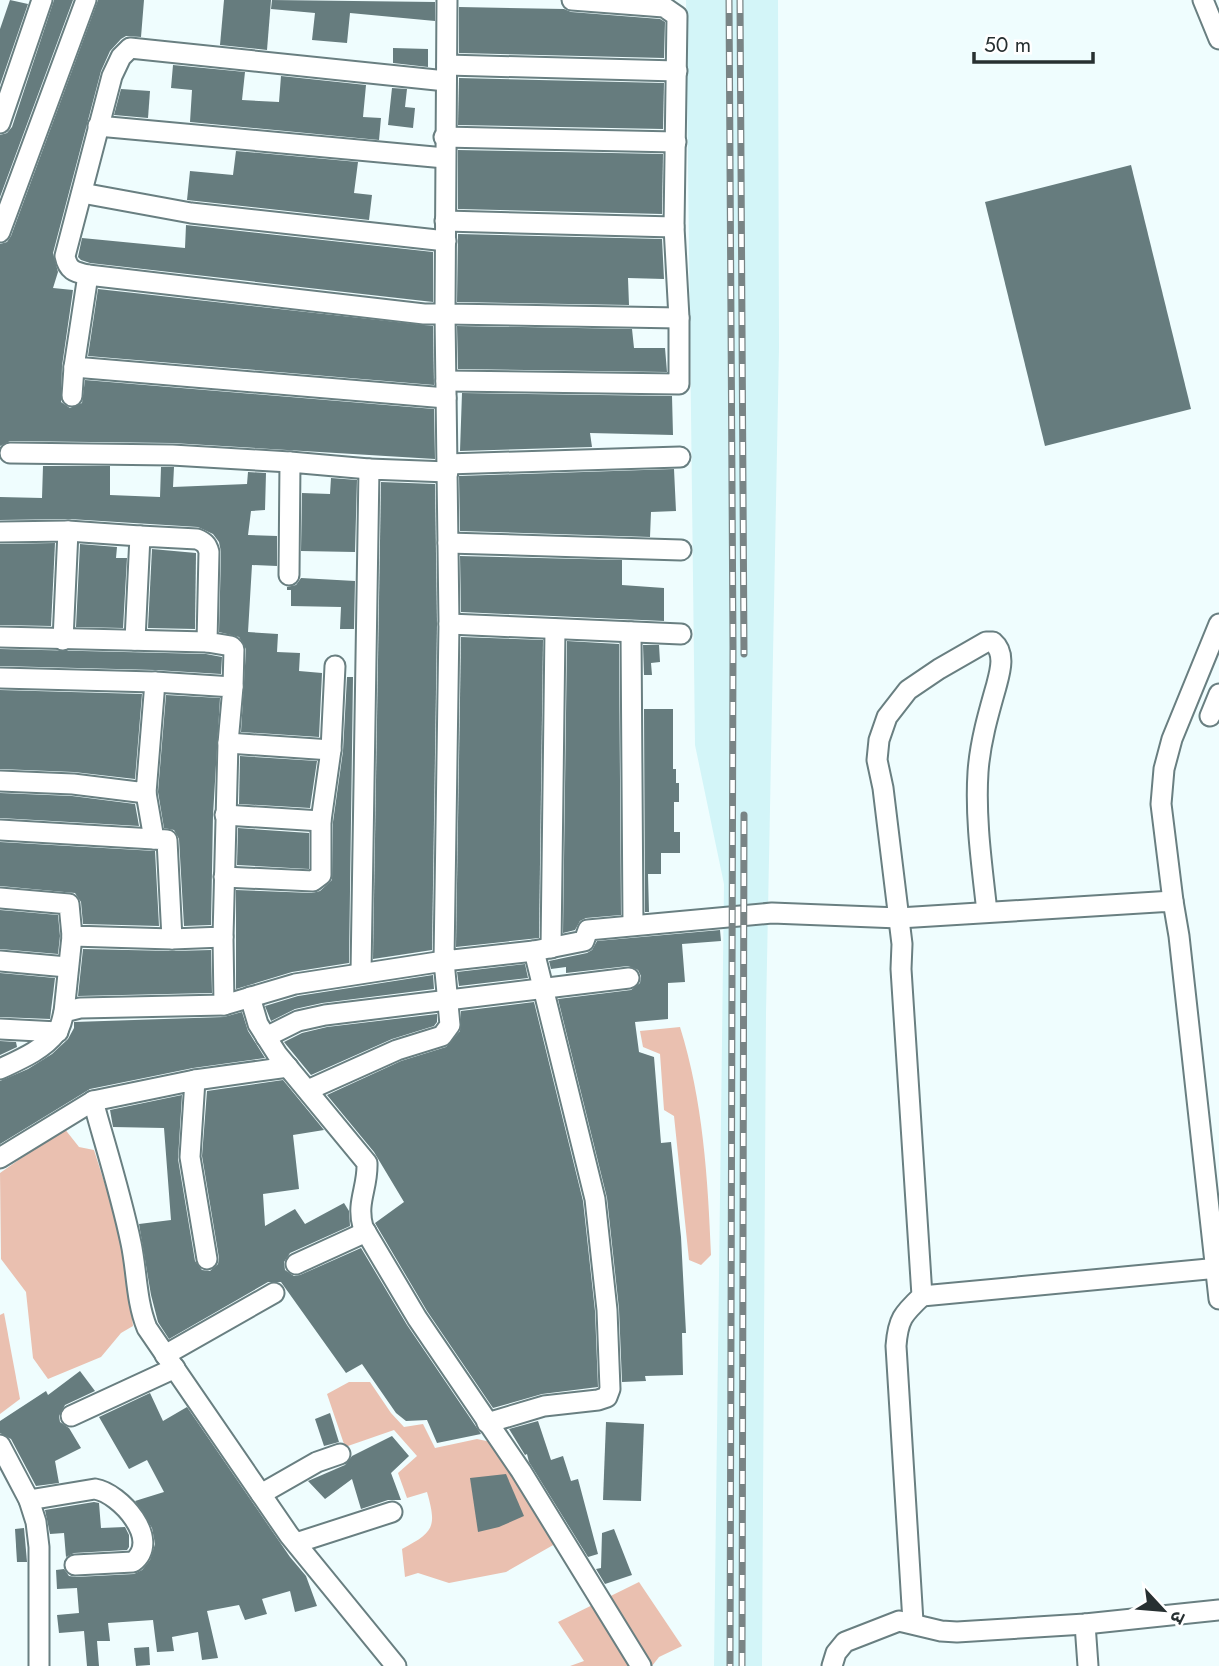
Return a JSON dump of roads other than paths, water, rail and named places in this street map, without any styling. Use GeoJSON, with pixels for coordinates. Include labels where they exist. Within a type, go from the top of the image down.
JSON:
{"type":"FeatureCollection","features":[{"type":"Feature","properties":{"kind":"street"},"geometry":{"type":"LineString","coordinates":[[0,122],[42,0]]}},
{"type":"Feature","properties":{"kind":"street"},"geometry":{"type":"LineString","coordinates":[[0,232],[86,0]]}},
{"type":"Feature","properties":{"kind":"street"},"geometry":{"type":"LineString","coordinates":[[309,1090],[397,1050],[442,1036],[450,1025],[444,961],[449,624],[444,314],[447,0]]}},
{"type":"Feature","properties":{"kind":"street"},"geometry":{"type":"LineString","coordinates":[[74,367],[446,389],[679,384],[679,318],[674,227],[677,16],[671,10],[650,5],[572,0]]}},
{"type":"Feature","properties":{"kind":"street"},"geometry":{"type":"LineString","coordinates":[[1203,0],[1219,39]]}},
{"type":"Feature","properties":{"kind":"street"},"geometry":{"type":"LineString","coordinates":[[677,71],[447,73],[130,48],[121,57],[112,76],[65,256],[72,271],[88,275],[424,314],[679,318]]}},
{"type":"Feature","properties":{"kind":"street"},"geometry":{"type":"LineString","coordinates":[[98,126],[444,158]]}},
{"type":"Feature","properties":{"kind":"street"},"geometry":{"type":"LineString","coordinates":[[444,137],[676,142]]}},
{"type":"Feature","properties":{"kind":"street"},"geometry":{"type":"LineString","coordinates":[[82,193],[191,213],[445,231],[674,227]]}},
{"type":"Feature","properties":{"kind":"street"},"geometry":{"type":"LineString","coordinates":[[72,396],[88,275]]}},
{"type":"Feature","properties":{"kind":"street"},"geometry":{"type":"LineString","coordinates":[[10,453],[172,455],[369,469],[680,457]]}},
{"type":"Feature","properties":{"kind":"street"},"geometry":{"type":"LineString","coordinates":[[289,575],[290,462]]}},
{"type":"Feature","properties":{"kind":"street"},"geometry":{"type":"LineString","coordinates":[[361,973],[369,469]]}},
{"type":"Feature","properties":{"kind":"street"},"geometry":{"type":"LineString","coordinates":[[63,640],[68,531]]}},
{"type":"Feature","properties":{"kind":"street"},"geometry":{"type":"LineString","coordinates":[[0,532],[68,531],[197,539],[208,546],[206,642]]}},
{"type":"Feature","properties":{"kind":"street"},"geometry":{"type":"LineString","coordinates":[[135,640],[140,536]]}},
{"type":"Feature","properties":{"kind":"street"},"geometry":{"type":"LineString","coordinates":[[448,543],[681,550]]}},
{"type":"Feature","properties":{"kind":"street"},"geometry":{"type":"LineString","coordinates":[[449,624],[681,634]]}},
{"type":"Feature","properties":{"kind":"street"},"geometry":{"type":"LineString","coordinates":[[1219,624],[1172,739],[1164,769],[1161,804],[1218,1268],[1219,1300]]}},
{"type":"Feature","properties":{"kind":"street"},"geometry":{"type":"LineString","coordinates":[[487,1423],[544,1405],[598,1400],[607,1397],[610,1389],[607,1310],[595,1199],[542,987],[555,629]]}},
{"type":"Feature","properties":{"kind":"street"},"geometry":{"type":"LineString","coordinates":[[631,632],[633,925]]}},
{"type":"Feature","properties":{"kind":"street"},"geometry":{"type":"LineString","coordinates":[[0,637],[206,642],[231,646],[234,649],[225,815],[224,1005]]}},
{"type":"Feature","properties":{"kind":"street"},"geometry":{"type":"LineString","coordinates":[[922,1296],[899,918],[877,760],[879,740],[887,717],[908,690],[986,642],[993,642],[1002,654],[978,771],[978,823],[987,912]]}},
{"type":"Feature","properties":{"kind":"street"},"geometry":{"type":"LineString","coordinates":[[224,877],[313,881],[318,879],[322,869],[321,821],[331,750],[335,666]]}},
{"type":"Feature","properties":{"kind":"street"},"geometry":{"type":"LineString","coordinates":[[0,678],[233,687]]}},
{"type":"Feature","properties":{"kind":"street"},"geometry":{"type":"LineString","coordinates":[[154,839],[146,793],[155,682]]}},
{"type":"Feature","properties":{"kind":"street"},"geometry":{"type":"LineString","coordinates":[[1210,716],[1219,694]]}},
{"type":"Feature","properties":{"kind":"street"},"geometry":{"type":"LineString","coordinates":[[228,743],[331,750]]}},
{"type":"Feature","properties":{"kind":"street"},"geometry":{"type":"LineString","coordinates":[[0,780],[73,784],[146,793]]}},
{"type":"Feature","properties":{"kind":"street"},"geometry":{"type":"LineString","coordinates":[[225,815],[321,821]]}},
{"type":"Feature","properties":{"kind":"street"},"geometry":{"type":"LineString","coordinates":[[0,830],[167,840],[172,939]]}},
{"type":"Feature","properties":{"kind":"street"},"geometry":{"type":"LineString","coordinates":[[0,898],[69,904],[72,936],[64,1012],[58,1032],[27,1055],[0,1069]]}},
{"type":"Feature","properties":{"kind":"street"},"geometry":{"type":"LineString","coordinates":[[64,1012],[80,1008],[224,1005],[295,984],[584,942],[588,930],[633,925],[772,913],[899,918],[1173,901]]}},
{"type":"Feature","properties":{"kind":"street"},"geometry":{"type":"LineString","coordinates":[[72,936],[172,939],[223,937]]}},
{"type":"Feature","properties":{"kind":"street"},"geometry":{"type":"LineString","coordinates":[[0,961],[67,967]]}},
{"type":"Feature","properties":{"kind":"street"},"geometry":{"type":"LineString","coordinates":[[266,1037],[298,1021],[324,1015],[629,978]]}},
{"type":"Feature","properties":{"kind":"street"},"geometry":{"type":"LineString","coordinates":[[250,997],[258,1024],[266,1037],[367,1163],[366,1184],[359,1212],[366,1232],[418,1318],[522,1471],[641,1666]]}},
{"type":"Feature","properties":{"kind":"street"},"geometry":{"type":"LineString","coordinates":[[0,1029],[58,1032]]}},
{"type":"Feature","properties":{"kind":"street"},"geometry":{"type":"LineString","coordinates":[[0,1158],[93,1101],[195,1080],[288,1067]]}},
{"type":"Feature","properties":{"kind":"street"},"geometry":{"type":"LineString","coordinates":[[195,1080],[190,1157],[208,1259]]}},
{"type":"Feature","properties":{"kind":"street"},"geometry":{"type":"LineString","coordinates":[[93,1101],[127,1222],[135,1259],[141,1314],[147,1328],[296,1544],[396,1666]]}},
{"type":"Feature","properties":{"kind":"street"},"geometry":{"type":"LineString","coordinates":[[296,1264],[366,1232]]}},
{"type":"Feature","properties":{"kind":"street"},"geometry":{"type":"LineString","coordinates":[[913,1622],[896,1346],[897,1326],[903,1314],[922,1296],[1218,1268]]}},
{"type":"Feature","properties":{"kind":"street"},"geometry":{"type":"LineString","coordinates":[[71,1416],[170,1362],[274,1293]]}},
{"type":"Feature","properties":{"kind":"street"},"geometry":{"type":"LineString","coordinates":[[0,1445],[29,1500],[36,1522],[39,1547],[39,1666]]}},
{"type":"Feature","properties":{"kind":"street"},"geometry":{"type":"LineString","coordinates":[[261,1494],[317,1462],[340,1454]]}},
{"type":"Feature","properties":{"kind":"street"},"geometry":{"type":"LineString","coordinates":[[29,1500],[95,1489],[104,1490],[134,1518],[142,1538],[142,1551],[133,1562],[75,1565]]}},
{"type":"Feature","properties":{"kind":"street"},"geometry":{"type":"LineString","coordinates":[[296,1544],[392,1512]]}},
{"type":"Feature","properties":{"kind":"street"},"geometry":{"type":"LineString","coordinates":[[832,1666],[836,1653],[845,1642],[900,1621],[957,1632],[1085,1624],[1219,1610]]}},
{"type":"Feature","properties":{"kind":"street"},"geometry":{"type":"LineString","coordinates":[[1085,1624],[1088,1666]]}},
{"type":"Feature","properties":{"kind":"railway"},"geometry":{"type":"LineString","coordinates":[[729,0],[733,646],[730,1666]]}},
{"type":"Feature","properties":{"kind":"railway"},"geometry":{"type":"LineString","coordinates":[[740,0],[744,654]]}},
{"type":"Feature","properties":{"kind":"railway"},"geometry":{"type":"LineString","coordinates":[[742,1666],[744,815]]}}]}
